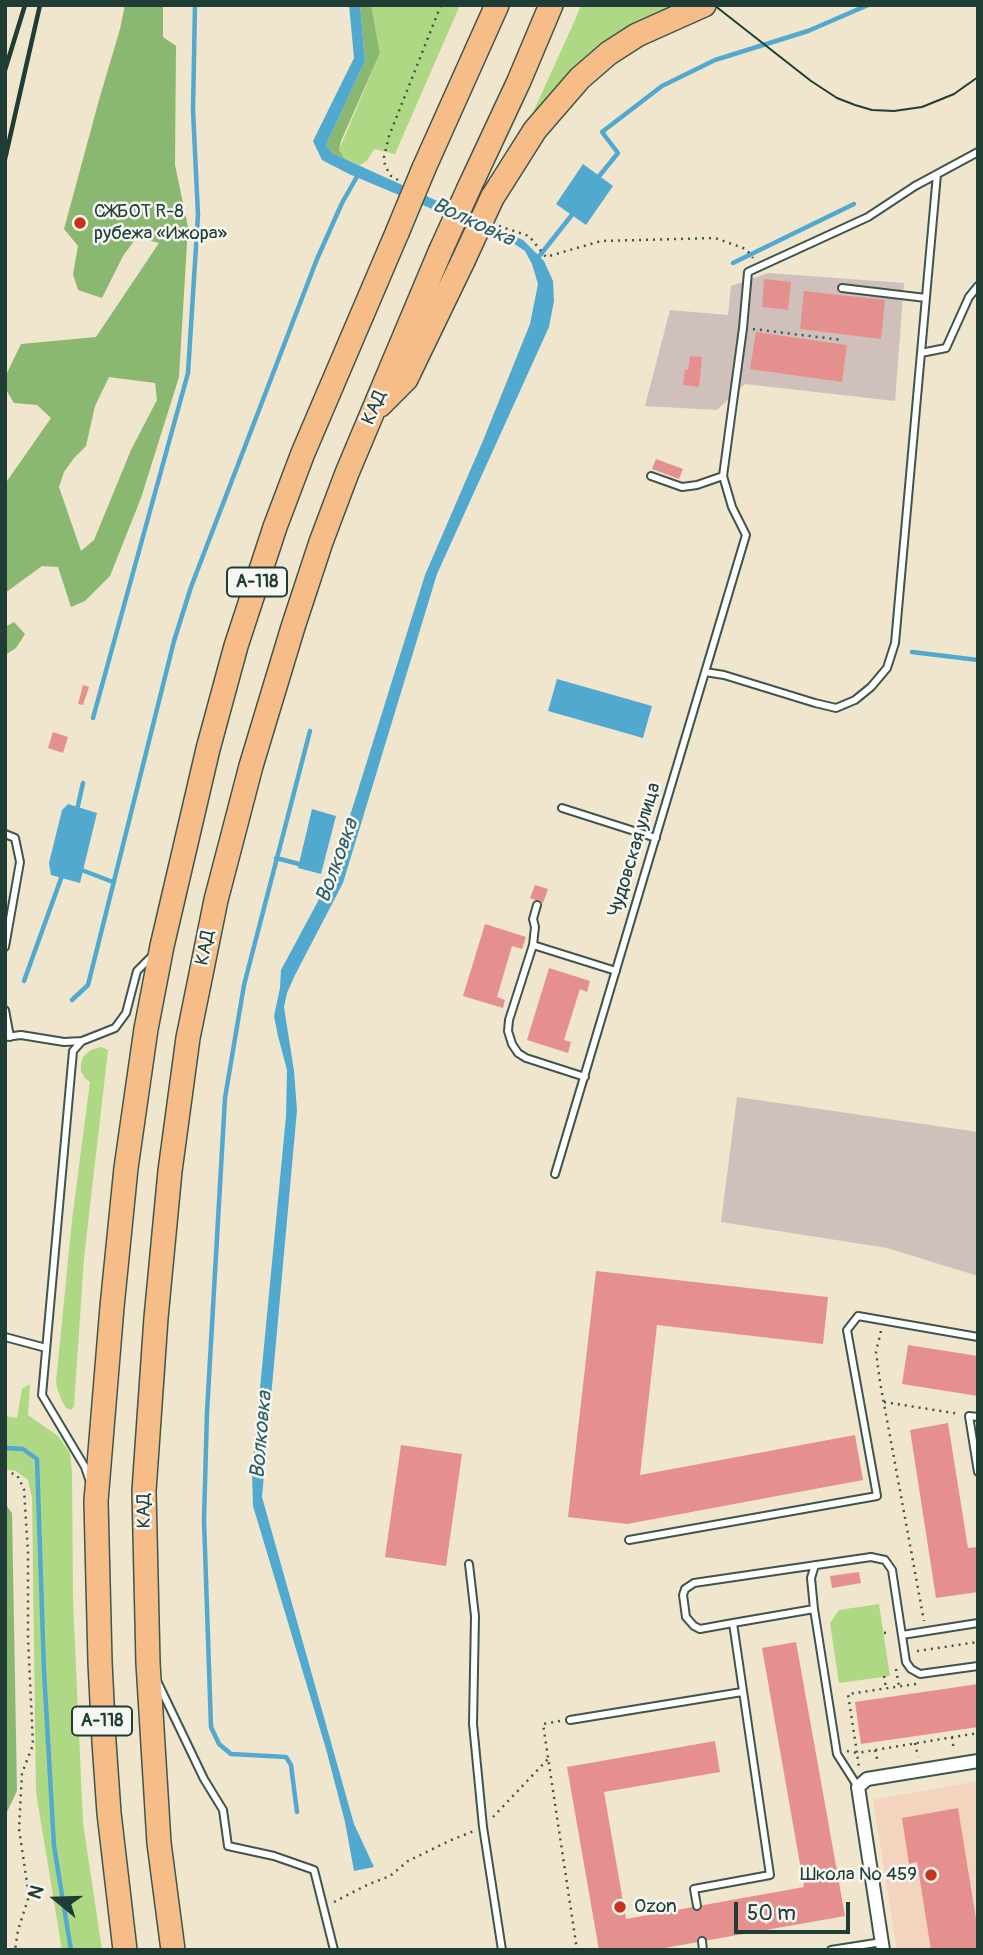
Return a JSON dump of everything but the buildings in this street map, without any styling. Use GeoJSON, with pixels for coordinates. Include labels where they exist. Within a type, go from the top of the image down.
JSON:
{"type":"FeatureCollection","features":[{"type":"Feature","properties":{"kind":"highway","name":"А-118"},"geometry":{"type":"LineString","coordinates":[[125,1950],[109,1813],[104,1742],[96,1501],[111,1307],[126,1168],[146,1030],[162,946],[208,749],[275,527],[303,453],[424,168],[497,5]]}},
{"type":"Feature","properties":{"kind":"highway","name":"КАД"},"geometry":{"type":"LineString","coordinates":[[173,1950],[159,1843],[148,1663],[144,1491],[170,1171],[188,1038],[216,900],[255,753],[321,542],[347,473],[440,252],[551,5]]}},
{"type":"Feature","properties":{"kind":"highway"},"geometry":{"type":"LineString","coordinates":[[373,412],[407,379],[492,198],[535,130],[580,78],[609,53],[637,34],[704,5]]}},
{"type":"Feature","properties":{"kind":"street"},"geometry":{"type":"LineString","coordinates":[[883,1946],[859,1787],[867,1779],[978,1761]]}},
{"type":"Feature","properties":{"kind":"lane"},"geometry":{"type":"LineString","coordinates":[[651,476],[682,487],[723,476],[748,272],[868,217],[915,186],[978,152]]}},
{"type":"Feature","properties":{"kind":"lane"},"geometry":{"type":"LineString","coordinates":[[705,671],[836,708],[863,694],[887,668],[895,643],[937,174]]}},
{"type":"Feature","properties":{"kind":"lane"},"geometry":{"type":"LineString","coordinates":[[921,353],[946,348],[969,297],[978,286]]}},
{"type":"Feature","properties":{"kind":"lane"},"geometry":{"type":"LineString","coordinates":[[842,288],[926,298]]}},
{"type":"Feature","properties":{"kind":"lane","name":"Чудовская улица"},"geometry":{"type":"LineString","coordinates":[[555,1174],[746,535],[732,507],[723,476]]}},
{"type":"Feature","properties":{"kind":"lane"},"geometry":{"type":"LineString","coordinates":[[562,808],[656,838]]}},
{"type":"Feature","properties":{"kind":"lane"},"geometry":{"type":"LineString","coordinates":[[5,834],[15,838],[20,862],[5,947]]}},
{"type":"Feature","properties":{"kind":"lane"},"geometry":{"type":"LineString","coordinates":[[537,905],[533,919],[533,945],[509,1020],[508,1031],[512,1044],[518,1053],[526,1058],[585,1077]]}},
{"type":"Feature","properties":{"kind":"lane"},"geometry":{"type":"LineString","coordinates":[[533,945],[616,971]]}},
{"type":"Feature","properties":{"kind":"lane"},"geometry":{"type":"LineString","coordinates":[[5,1010],[7,1037],[22,1035],[64,1042],[82,1041],[114,1028],[126,1013],[138,971],[162,946]]}},
{"type":"Feature","properties":{"kind":"lane"},"geometry":{"type":"LineString","coordinates":[[82,1041],[73,1051],[42,1395],[85,1467],[96,1501]]}},
{"type":"Feature","properties":{"kind":"lane"},"geometry":{"type":"LineString","coordinates":[[629,1541],[877,1496],[848,1330],[858,1316],[978,1337]]}},
{"type":"Feature","properties":{"kind":"lane"},"geometry":{"type":"LineString","coordinates":[[5,1337],[46,1348]]}},
{"type":"Feature","properties":{"kind":"lane"},"geometry":{"type":"LineString","coordinates":[[978,1417],[969,1416],[978,1472]]}},
{"type":"Feature","properties":{"kind":"lane"},"geometry":{"type":"LineString","coordinates":[[814,1609],[700,1629],[687,1617],[683,1595],[685,1589],[694,1583],[872,1556],[885,1560],[892,1570],[906,1662],[911,1669],[920,1674],[978,1666]]}},
{"type":"Feature","properties":{"kind":"lane"},"geometry":{"type":"LineString","coordinates":[[469,1564],[475,1616],[473,1724],[483,1827],[502,1950]]}},
{"type":"Feature","properties":{"kind":"lane"},"geometry":{"type":"LineString","coordinates":[[815,1565],[811,1578],[814,1609],[837,1754],[859,1787]]}},
{"type":"Feature","properties":{"kind":"lane"},"geometry":{"type":"LineString","coordinates":[[697,1906],[694,1889],[770,1875],[733,1623]]}},
{"type":"Feature","properties":{"kind":"lane"},"geometry":{"type":"LineString","coordinates":[[902,1635],[978,1623]]}},
{"type":"Feature","properties":{"kind":"lane"},"geometry":{"type":"LineString","coordinates":[[148,1663],[204,1779],[223,1810],[228,1846],[274,1856],[314,1870],[334,1950]]}},
{"type":"Feature","properties":{"kind":"lane"},"geometry":{"type":"LineString","coordinates":[[570,1720],[742,1692]]}},
{"type":"Feature","properties":{"kind":"lane"},"geometry":{"type":"LineString","coordinates":[[702,1941],[703,1950]]}},
{"type":"Feature","properties":{"kind":"lane"},"geometry":{"type":"LineString","coordinates":[[831,1950],[883,1946]]}},
{"type":"Feature","properties":{"kind":"path"},"geometry":{"type":"LineString","coordinates":[[391,177],[384,157],[388,136],[441,5]]}},
{"type":"Feature","properties":{"kind":"path"},"geometry":{"type":"LineString","coordinates":[[511,231],[529,236],[546,257],[601,241],[715,238],[747,249],[755,260]]}},
{"type":"Feature","properties":{"kind":"path"},"geometry":{"type":"LineString","coordinates":[[743,328],[842,340]]}},
{"type":"Feature","properties":{"kind":"path"},"geometry":{"type":"LineString","coordinates":[[883,1321],[876,1352],[926,1631]]}},
{"type":"Feature","properties":{"kind":"path"},"geometry":{"type":"LineString","coordinates":[[884,1402],[969,1416]]}},
{"type":"Feature","properties":{"kind":"path"},"geometry":{"type":"LineString","coordinates":[[5,1471],[17,1475],[24,1489],[33,1745],[22,1773],[19,1829],[29,1896],[18,1930],[15,1950]]}},
{"type":"Feature","properties":{"kind":"path"},"geometry":{"type":"LineString","coordinates":[[884,1633],[891,1632]]}},
{"type":"Feature","properties":{"kind":"path"},"geometry":{"type":"LineString","coordinates":[[917,1651],[978,1642]]}},
{"type":"Feature","properties":{"kind":"path"},"geometry":{"type":"LineString","coordinates":[[895,1659],[899,1686]]}},
{"type":"Feature","properties":{"kind":"path"},"geometry":{"type":"LineString","coordinates":[[884,1676],[886,1688]]}},
{"type":"Feature","properties":{"kind":"path"},"geometry":{"type":"LineString","coordinates":[[856,1753],[848,1693],[921,1683]]}},
{"type":"Feature","properties":{"kind":"path"},"geometry":{"type":"LineString","coordinates":[[570,1720],[543,1724],[577,1950]]}},
{"type":"Feature","properties":{"kind":"path"},"geometry":{"type":"LineString","coordinates":[[846,1750],[856,1753],[978,1733]]}},
{"type":"Feature","properties":{"kind":"path"},"geometry":{"type":"LineString","coordinates":[[952,1737],[955,1755]]}},
{"type":"Feature","properties":{"kind":"path"},"geometry":{"type":"LineString","coordinates":[[915,1743],[918,1760]]}},
{"type":"Feature","properties":{"kind":"path"},"geometry":{"type":"LineString","coordinates":[[324,1906],[390,1876],[408,1861],[483,1827],[548,1759]]}},
{"type":"Feature","properties":{"kind":"shaded area"},"geometry":{"type":"Polygon","coordinates":[[[768,273],[904,283],[895,401],[745,384],[717,410],[645,406],[670,310],[728,315],[731,286],[768,273]]]}},
{"type":"Feature","properties":{"kind":"shaded area"},"geometry":{"type":"Polygon","coordinates":[[[737,1097],[978,1132],[978,1276],[887,1248],[721,1222],[737,1097]]]}},
{"type":"Feature","properties":{"kind":"shaded area","name":"Школа № 459"},"geometry":{"type":"Polygon","coordinates":[[[978,1781],[978,1950],[897,1950],[873,1800],[978,1781]]]}},
{"type":"Feature","properties":{"kind":"green space"},"geometry":{"type":"Polygon","coordinates":[[[125,5],[163,5],[163,37],[176,46],[175,165],[188,227],[179,377],[141,498],[110,576],[85,601],[71,607],[58,567],[42,566],[5,593],[5,484],[51,418],[37,405],[14,403],[5,388],[5,377],[21,344],[96,337],[159,243],[137,237],[123,256],[102,298],[78,290],[73,274],[78,246],[64,229],[125,5]],[[109,377],[95,406],[86,446],[64,472],[59,487],[81,551],[94,540],[131,450],[157,400],[155,383],[109,377]]]}},
{"type":"Feature","properties":{"kind":"green space"},"geometry":{"type":"Polygon","coordinates":[[[360,5],[371,5],[380,53],[341,141],[339,150],[345,159],[332,153],[326,145],[365,61],[360,5]]]}},
{"type":"Feature","properties":{"kind":"green space"},"geometry":{"type":"Polygon","coordinates":[[[371,5],[460,5],[395,154],[374,149],[367,161],[360,165],[345,159],[339,150],[380,53],[371,5]]]}},
{"type":"Feature","properties":{"kind":"green space"},"geometry":{"type":"Polygon","coordinates":[[[581,5],[692,5],[530,119],[575,20],[581,5]]]}},
{"type":"Feature","properties":{"kind":"green space"},"geometry":{"type":"Polygon","coordinates":[[[14,622],[25,634],[16,648],[5,655],[5,627],[14,622]]]}},
{"type":"Feature","properties":{"kind":"green space"},"geometry":{"type":"Polygon","coordinates":[[[101,1047],[108,1050],[84,1258],[74,1406],[71,1410],[66,1408],[62,1401],[56,1382],[72,1220],[90,1082],[81,1071],[81,1064],[83,1057],[91,1050],[101,1047]]]}},
{"type":"Feature","properties":{"kind":"green space"},"geometry":{"type":"Polygon","coordinates":[[[30,1384],[28,1415],[58,1436],[70,1453],[73,1600],[83,1823],[102,1950],[62,1950],[36,1792],[32,1497],[28,1480],[16,1471],[5,1469],[5,1416],[17,1418],[22,1389],[30,1384]]]}},
{"type":"Feature","properties":{"kind":"green space"},"geometry":{"type":"Polygon","coordinates":[[[5,1504],[12,1513],[17,1791],[5,1816],[5,1504]]]}},
{"type":"Feature","properties":{"kind":"green space"},"geometry":{"type":"Polygon","coordinates":[[[879,1604],[890,1676],[839,1683],[830,1623],[839,1610],[879,1604]]]}},
{"type":"Feature","properties":{"kind":"water","name":"Волковка"},"geometry":{"type":"Polygon","coordinates":[[[349,5],[360,5],[365,61],[326,145],[332,153],[523,240],[544,261],[553,281],[554,301],[549,327],[437,574],[343,883],[295,975],[284,1007],[297,1110],[262,1497],[354,1824],[374,1867],[354,1871],[345,1822],[326,1749],[253,1506],[252,1472],[286,1116],[287,1070],[274,1016],[281,970],[335,864],[425,575],[530,324],[538,284],[525,251],[513,243],[322,160],[313,141],[354,58],[349,5]]]}},
{"type":"Feature","properties":{"kind":"water"},"geometry":{"type":"Polygon","coordinates":[[[583,164],[613,186],[586,225],[556,204],[583,164]]]}},
{"type":"Feature","properties":{"kind":"water"},"geometry":{"type":"Polygon","coordinates":[[[557,679],[652,706],[643,738],[548,711],[557,679]]]}},
{"type":"Feature","properties":{"kind":"water"},"geometry":{"type":"Polygon","coordinates":[[[68,804],[97,813],[80,883],[51,875],[49,863],[62,810],[68,804]]]}},
{"type":"Feature","properties":{"kind":"water"},"geometry":{"type":"Polygon","coordinates":[[[312,809],[336,816],[321,874],[298,868],[312,809]]]}},
{"type":"Feature","properties":{"kind":"waterway"},"geometry":{"type":"LineString","coordinates":[[93,718],[188,373],[198,215],[193,110],[195,5]]}},
{"type":"Feature","properties":{"kind":"waterway"},"geometry":{"type":"LineString","coordinates":[[596,180],[618,153],[602,132],[662,86],[715,60],[808,31],[868,5]]}},
{"type":"Feature","properties":{"kind":"waterway"},"geometry":{"type":"LineString","coordinates":[[72,1000],[88,985],[174,641],[191,587],[317,259],[342,203],[359,173]]}},
{"type":"Feature","properties":{"kind":"waterway"},"geometry":{"type":"LineString","coordinates":[[733,263],[854,204]]}},
{"type":"Feature","properties":{"kind":"waterway"},"geometry":{"type":"LineString","coordinates":[[537,259],[575,211]]}},
{"type":"Feature","properties":{"kind":"waterway"},"geometry":{"type":"LineString","coordinates":[[912,652],[978,660]]}},
{"type":"Feature","properties":{"kind":"waterway"},"geometry":{"type":"LineString","coordinates":[[297,1812],[291,1765],[286,1757],[231,1754],[219,1744],[211,1727],[204,1520],[207,1412],[225,1098],[244,985],[310,731]]}},
{"type":"Feature","properties":{"kind":"waterway"},"geometry":{"type":"LineString","coordinates":[[77,810],[83,783]]}},
{"type":"Feature","properties":{"kind":"waterway"},"geometry":{"type":"LineString","coordinates":[[276,858],[299,864]]}},
{"type":"Feature","properties":{"kind":"waterway"},"geometry":{"type":"LineString","coordinates":[[79,869],[113,882]]}},
{"type":"Feature","properties":{"kind":"waterway"},"geometry":{"type":"LineString","coordinates":[[24,981],[63,873]]}},
{"type":"Feature","properties":{"kind":"waterway"},"geometry":{"type":"LineString","coordinates":[[5,1448],[23,1449],[37,1459],[44,1671],[54,1846],[71,1950]]}},
{"type":"Feature","properties":{"kind":"tram line"},"geometry":{"type":"LineString","coordinates":[[714,5],[811,81],[837,98],[872,110],[894,111],[922,107],[954,94],[978,77]]}},
{"type":"Feature","properties":{"kind":"railway"},"geometry":{"type":"LineString","coordinates":[[5,70],[25,5]]}},
{"type":"Feature","properties":{"kind":"railway"},"geometry":{"type":"LineString","coordinates":[[5,159],[40,5]]}},
{"type":"Feature","properties":{"kind":"place","name":"СЖБОТ R-8 рубежа «Ижора»"},"geometry":{"type":"Point","coordinates":[80,223]}},
{"type":"Feature","properties":{"kind":"place","name":"Школа № 459"},"geometry":{"type":"Point","coordinates":[931,1875]}},
{"type":"Feature","properties":{"kind":"place","name":"Ozon"},"geometry":{"type":"Point","coordinates":[620,1907]}}]}
